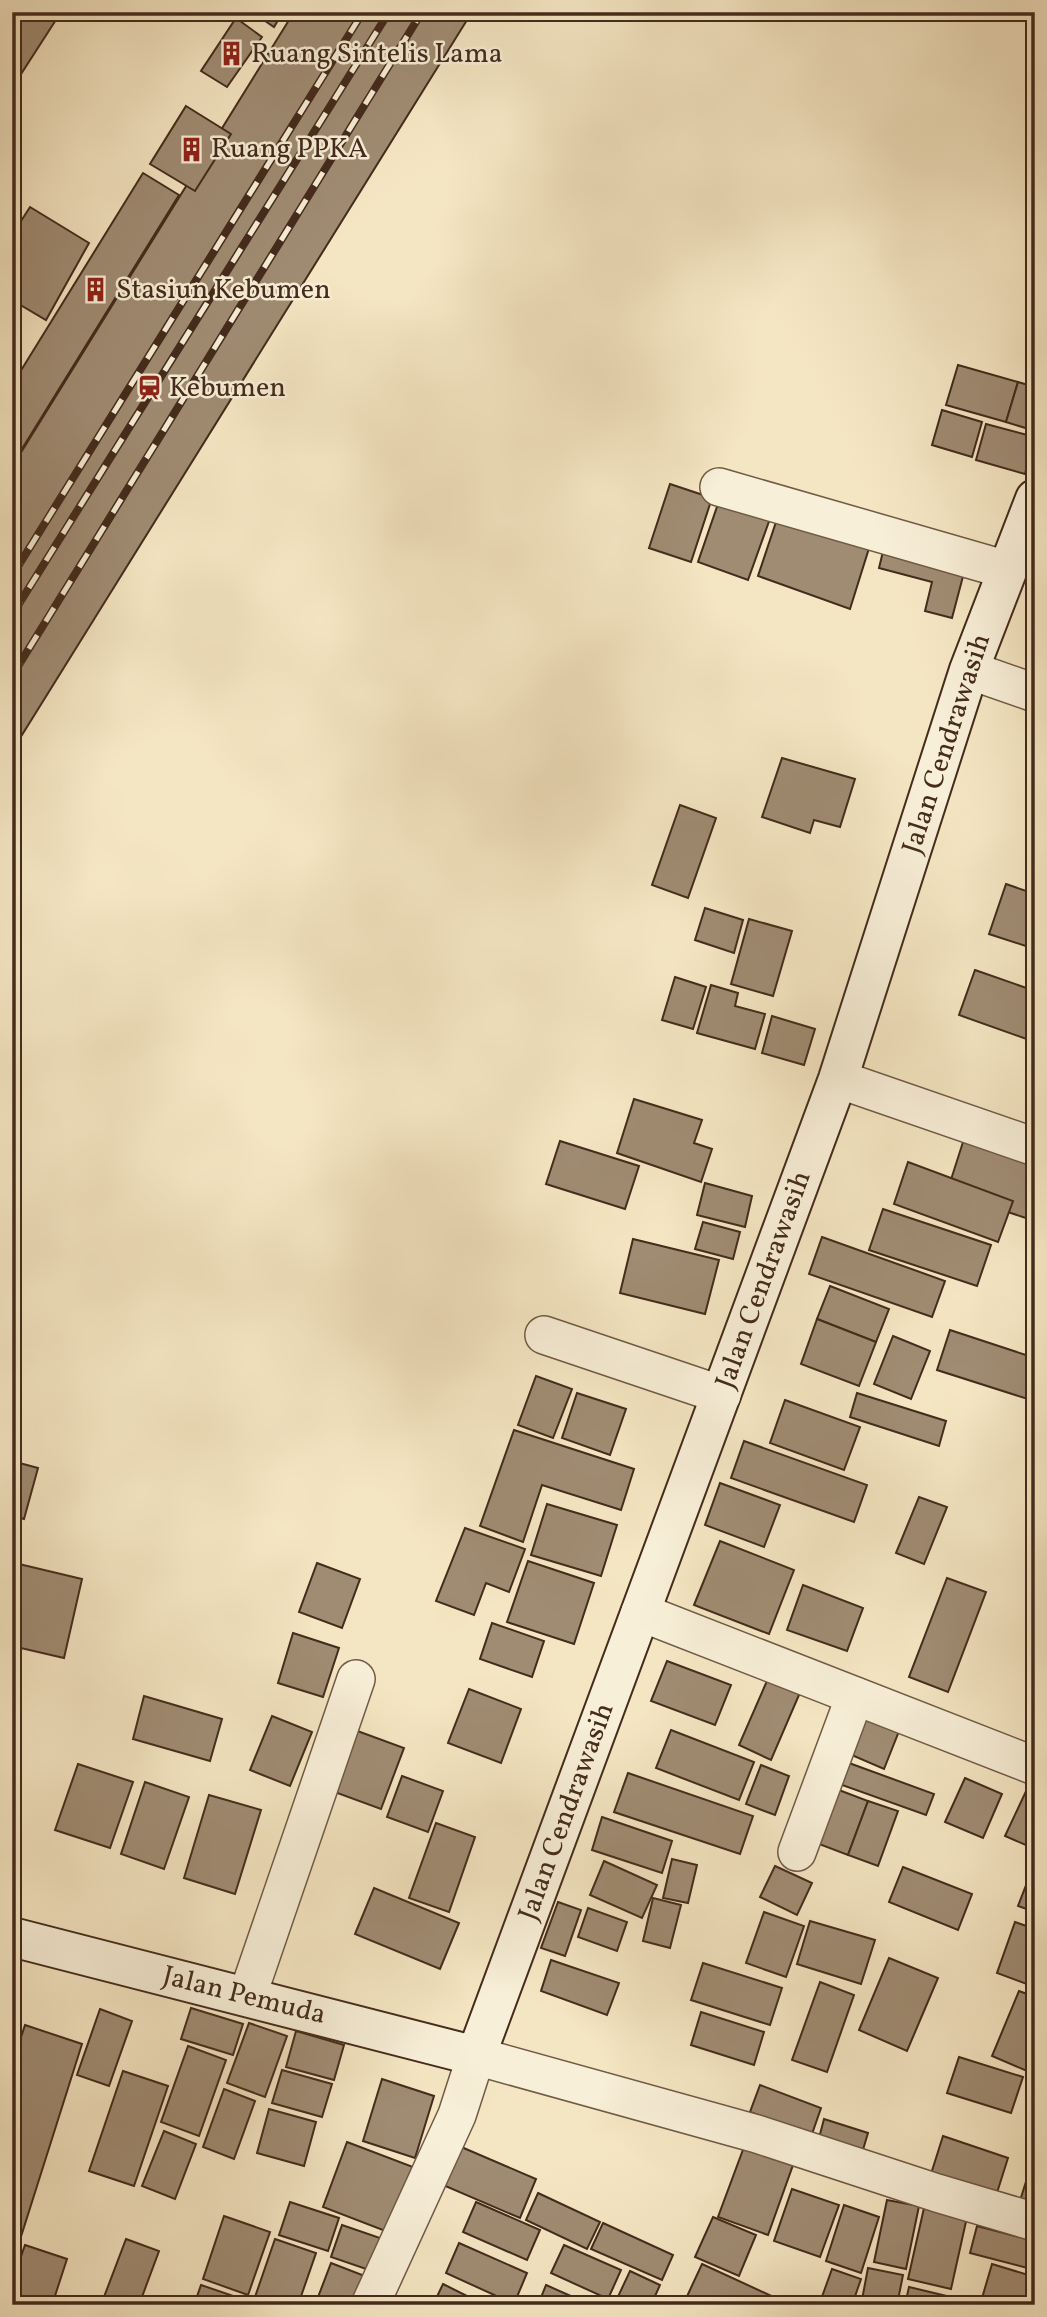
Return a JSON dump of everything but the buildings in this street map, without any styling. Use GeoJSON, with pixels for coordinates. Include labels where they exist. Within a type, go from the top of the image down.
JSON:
{"type":"FeatureCollection","features":[{"type":"Feature","properties":{"kind":"main road","name":"Jalan Cendrawasih"},"geometry":{"type":"LineString","coordinates":[[476,2056],[838,1079],[969,670],[1035,499]]}},
{"type":"Feature","properties":{"kind":"main road","name":"Jalan Pemuda"},"geometry":{"type":"LineString","coordinates":[[12,1937],[476,2056]]}},
{"type":"Feature","properties":{"kind":"street"},"geometry":{"type":"LineString","coordinates":[[719,487],[1007,570]]}},
{"type":"Feature","properties":{"kind":"street"},"geometry":{"type":"LineString","coordinates":[[969,670],[1035,693]]}},
{"type":"Feature","properties":{"kind":"street"},"geometry":{"type":"LineString","coordinates":[[838,1079],[1035,1147]]}},
{"type":"Feature","properties":{"kind":"street"},"geometry":{"type":"LineString","coordinates":[[544,1335],[722,1395]]}},
{"type":"Feature","properties":{"kind":"street"},"geometry":{"type":"LineString","coordinates":[[640,1612],[1035,1766]]}},
{"type":"Feature","properties":{"kind":"street"},"geometry":{"type":"LineString","coordinates":[[247,1997],[356,1679]]}},
{"type":"Feature","properties":{"kind":"street"},"geometry":{"type":"LineString","coordinates":[[797,1852],[855,1696]]}},
{"type":"Feature","properties":{"kind":"street"},"geometry":{"type":"LineString","coordinates":[[370,2305],[457,2115],[476,2056],[757,2134],[1035,2222]]}},
{"type":"Feature","properties":{"kind":"railway"},"geometry":{"type":"LineString","coordinates":[[12,576],[363,12]]}},
{"type":"Feature","properties":{"kind":"railway"},"geometry":{"type":"LineString","coordinates":[[12,615],[389,12]]}},
{"type":"Feature","properties":{"kind":"railway"},"geometry":{"type":"LineString","coordinates":[[12,676],[422,12]]}},
{"type":"Feature","properties":{"kind":"place","name":"Ruang Sintelis Lama"},"geometry":{"type":"Point","coordinates":[231,54]}},
{"type":"Feature","properties":{"kind":"place","name":"Ruang PPKA"},"geometry":{"type":"Point","coordinates":[191,149]}},
{"type":"Feature","properties":{"kind":"place","name":"Stasiun Kebumen"},"geometry":{"type":"Point","coordinates":[96,290]}},
{"type":"Feature","properties":{"kind":"place","name":"Kebumen"},"geometry":{"type":"Point","coordinates":[149,388]}}]}
